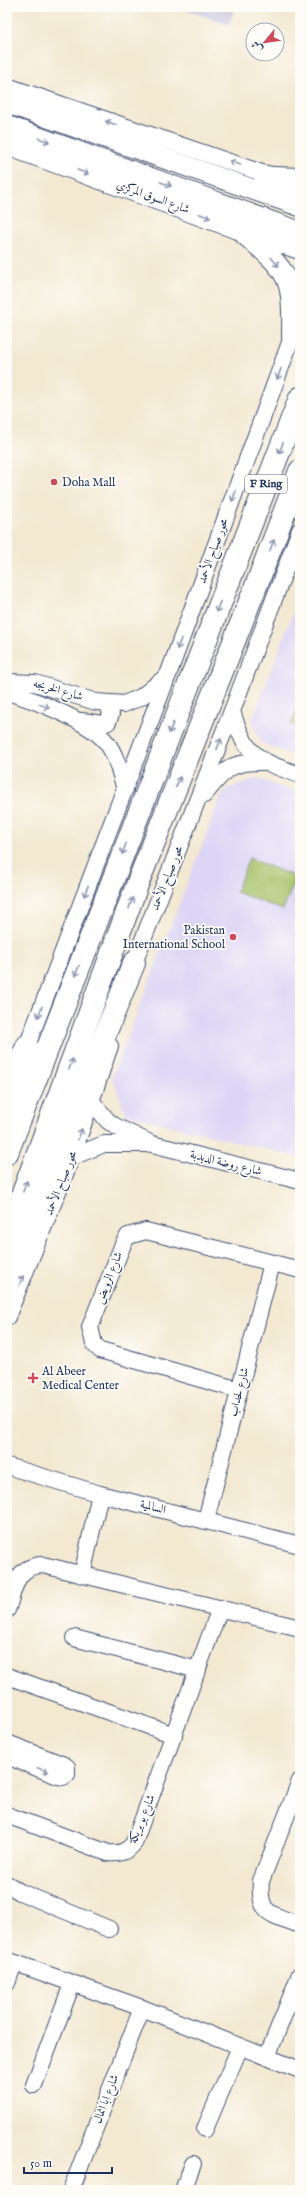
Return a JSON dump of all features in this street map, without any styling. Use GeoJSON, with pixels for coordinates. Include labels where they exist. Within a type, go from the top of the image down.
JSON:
{"type":"FeatureCollection","features":[{"type":"Feature","properties":{"kind":"highway","name":"محور صباح الأحمد"},"geometry":{"type":"LineString","coordinates":[[7,1153],[300,398]]}},
{"type":"Feature","properties":{"kind":"highway","name":"محور صباح الأحمد"},"geometry":{"type":"LineString","coordinates":[[7,1236],[137,885],[258,581],[300,471]]}},
{"type":"Feature","properties":{"kind":"highway"},"geometry":{"type":"LineString","coordinates":[[7,1275],[134,962]]}},
{"type":"Feature","properties":{"kind":"highway"},"geometry":{"type":"LineString","coordinates":[[7,1102],[27,1046]]}},
{"type":"Feature","properties":{"kind":"main road"},"geometry":{"type":"LineString","coordinates":[[7,103],[300,206]]}},
{"type":"Feature","properties":{"kind":"main road"},"geometry":{"type":"LineString","coordinates":[[7,126],[300,232]]}},
{"type":"Feature","properties":{"kind":"main road","name":"شارع السوق المركزي"},"geometry":{"type":"LineString","coordinates":[[7,145],[236,228],[300,249]]}},
{"type":"Feature","properties":{"kind":"main road"},"geometry":{"type":"LineString","coordinates":[[200,170],[300,188]]}},
{"type":"Feature","properties":{"kind":"main road"},"geometry":{"type":"LineString","coordinates":[[236,228],[274,260],[286,277],[293,299],[292,337]]}},
{"type":"Feature","properties":{"kind":"street"},"geometry":{"type":"LineString","coordinates":[[7,86],[262,173],[300,176]]}},
{"type":"Feature","properties":{"kind":"street","name":"محور صباح الأحمد"},"geometry":{"type":"LineString","coordinates":[[7,1075],[15,1059],[27,1046],[168,675],[300,317]]}},
{"type":"Feature","properties":{"kind":"street","name":"محور صباح الأحمد"},"geometry":{"type":"LineString","coordinates":[[7,1317],[72,1157],[126,1001],[134,962],[232,711],[300,530]]}},
{"type":"Feature","properties":{"kind":"street","name":"شارع الخريجه"},"geometry":{"type":"LineString","coordinates":[[7,682],[35,683],[96,702],[128,704],[141,697],[168,675]]}},
{"type":"Feature","properties":{"kind":"street","name":"شارع الخريجه"},"geometry":{"type":"LineString","coordinates":[[7,692],[43,705],[76,720],[95,732],[109,745],[119,768],[125,789]]}},
{"type":"Feature","properties":{"kind":"street","name":"شارع الخريجه"},"geometry":{"type":"LineString","coordinates":[[76,720],[103,724],[108,722],[110,714],[108,703]]}},
{"type":"Feature","properties":{"kind":"street"},"geometry":{"type":"LineString","coordinates":[[232,711],[243,740],[252,754],[264,762],[300,775]]}},
{"type":"Feature","properties":{"kind":"street"},"geometry":{"type":"LineString","coordinates":[[195,806],[225,771],[238,763],[264,762]]}},
{"type":"Feature","properties":{"kind":"street","name":"شارع روضة الدبدبة"},"geometry":{"type":"LineString","coordinates":[[92,1102],[112,1123],[152,1144],[300,1181]]}},
{"type":"Feature","properties":{"kind":"street","name":"شارع روضة الدبدبة"},"geometry":{"type":"LineString","coordinates":[[72,1157],[104,1144],[152,1144]]}},
{"type":"Feature","properties":{"kind":"street","name":"شارع الرويض"},"geometry":{"type":"LineString","coordinates":[[240,1390],[100,1350],[94,1344],[90,1327],[123,1244],[128,1236],[146,1231],[300,1270]]}},
{"type":"Feature","properties":{"kind":"street","name":"شارع لحداب"},"geometry":{"type":"LineString","coordinates":[[206,1520],[272,1263]]}},
{"type":"Feature","properties":{"kind":"street","name":"السالمية"},"geometry":{"type":"LineString","coordinates":[[7,1466],[100,1494],[300,1545]]}},
{"type":"Feature","properties":{"kind":"street"},"geometry":{"type":"LineString","coordinates":[[82,1575],[100,1494]]}},
{"type":"Feature","properties":{"kind":"street"},"geometry":{"type":"LineString","coordinates":[[7,1610],[19,1575],[29,1567],[43,1565],[300,1628]]}},
{"type":"Feature","properties":{"kind":"street","name":"شارع بو بريكة"},"geometry":{"type":"LineString","coordinates":[[7,1815],[108,1853],[123,1852],[134,1843],[220,1608]]}},
{"type":"Feature","properties":{"kind":"street"},"geometry":{"type":"LineString","coordinates":[[74,1638],[198,1670]]}},
{"type":"Feature","properties":{"kind":"street"},"geometry":{"type":"LineString","coordinates":[[7,1676],[174,1734]]}},
{"type":"Feature","properties":{"kind":"street"},"geometry":{"type":"LineString","coordinates":[[7,1743],[25,1757],[7,1756]]}},
{"type":"Feature","properties":{"kind":"street"},"geometry":{"type":"LineString","coordinates":[[300,1781],[261,1881],[260,1892],[263,1908],[269,1913],[300,1926]]}},
{"type":"Feature","properties":{"kind":"street"},"geometry":{"type":"LineString","coordinates":[[7,1884],[20,1892],[109,1929]]}},
{"type":"Feature","properties":{"kind":"street"},"geometry":{"type":"LineString","coordinates":[[7,1983],[11,1962],[142,2008],[300,2070]]}},
{"type":"Feature","properties":{"kind":"street"},"geometry":{"type":"LineString","coordinates":[[267,2057],[300,1974]]}},
{"type":"Feature","properties":{"kind":"street"},"geometry":{"type":"LineString","coordinates":[[34,2085],[72,1984]]}},
{"type":"Feature","properties":{"kind":"street","name":"شارع ابا انمال"},"geometry":{"type":"LineString","coordinates":[[71,2190],[142,2008]]}},
{"type":"Feature","properties":{"kind":"street"},"geometry":{"type":"LineString","coordinates":[[205,2130],[240,2047]]}},
{"type":"Feature","properties":{"kind":"street"},"geometry":{"type":"LineString","coordinates":[[183,2190],[193,2164]]}},
{"type":"Feature","properties":{"kind":"shaded area"},"geometry":{"type":"Polygon","coordinates":[[[178,7],[235,7],[229,25],[178,7]]]}},
{"type":"Feature","properties":{"kind":"shaded area"},"geometry":{"type":"Polygon","coordinates":[[[300,595],[300,758],[261,743],[252,720],[300,595]]]}},
{"type":"Feature","properties":{"kind":"shaded area","name":"Pakistan International School"},"geometry":{"type":"Polygon","coordinates":[[[257,778],[300,794],[300,1158],[126,1114],[112,1077],[221,796],[227,789],[257,778]]]}},
{"type":"Feature","properties":{"kind":"green space"},"geometry":{"type":"Polygon","coordinates":[[[300,702],[300,728],[291,724],[300,702]]]}},
{"type":"Feature","properties":{"kind":"green space"},"geometry":{"type":"Polygon","coordinates":[[[249,858],[296,877],[283,910],[236,892],[249,858]]]}},
{"type":"Feature","properties":{"kind":"place","name":"Doha Mall"},"geometry":{"type":"Point","coordinates":[54,482]}},
{"type":"Feature","properties":{"kind":"place","name":"Pakistan International School"},"geometry":{"type":"Point","coordinates":[233,937]}},
{"type":"Feature","properties":{"kind":"place","name":"Al Abeer Medical Center"},"geometry":{"type":"Point","coordinates":[33,1378]}}]}
